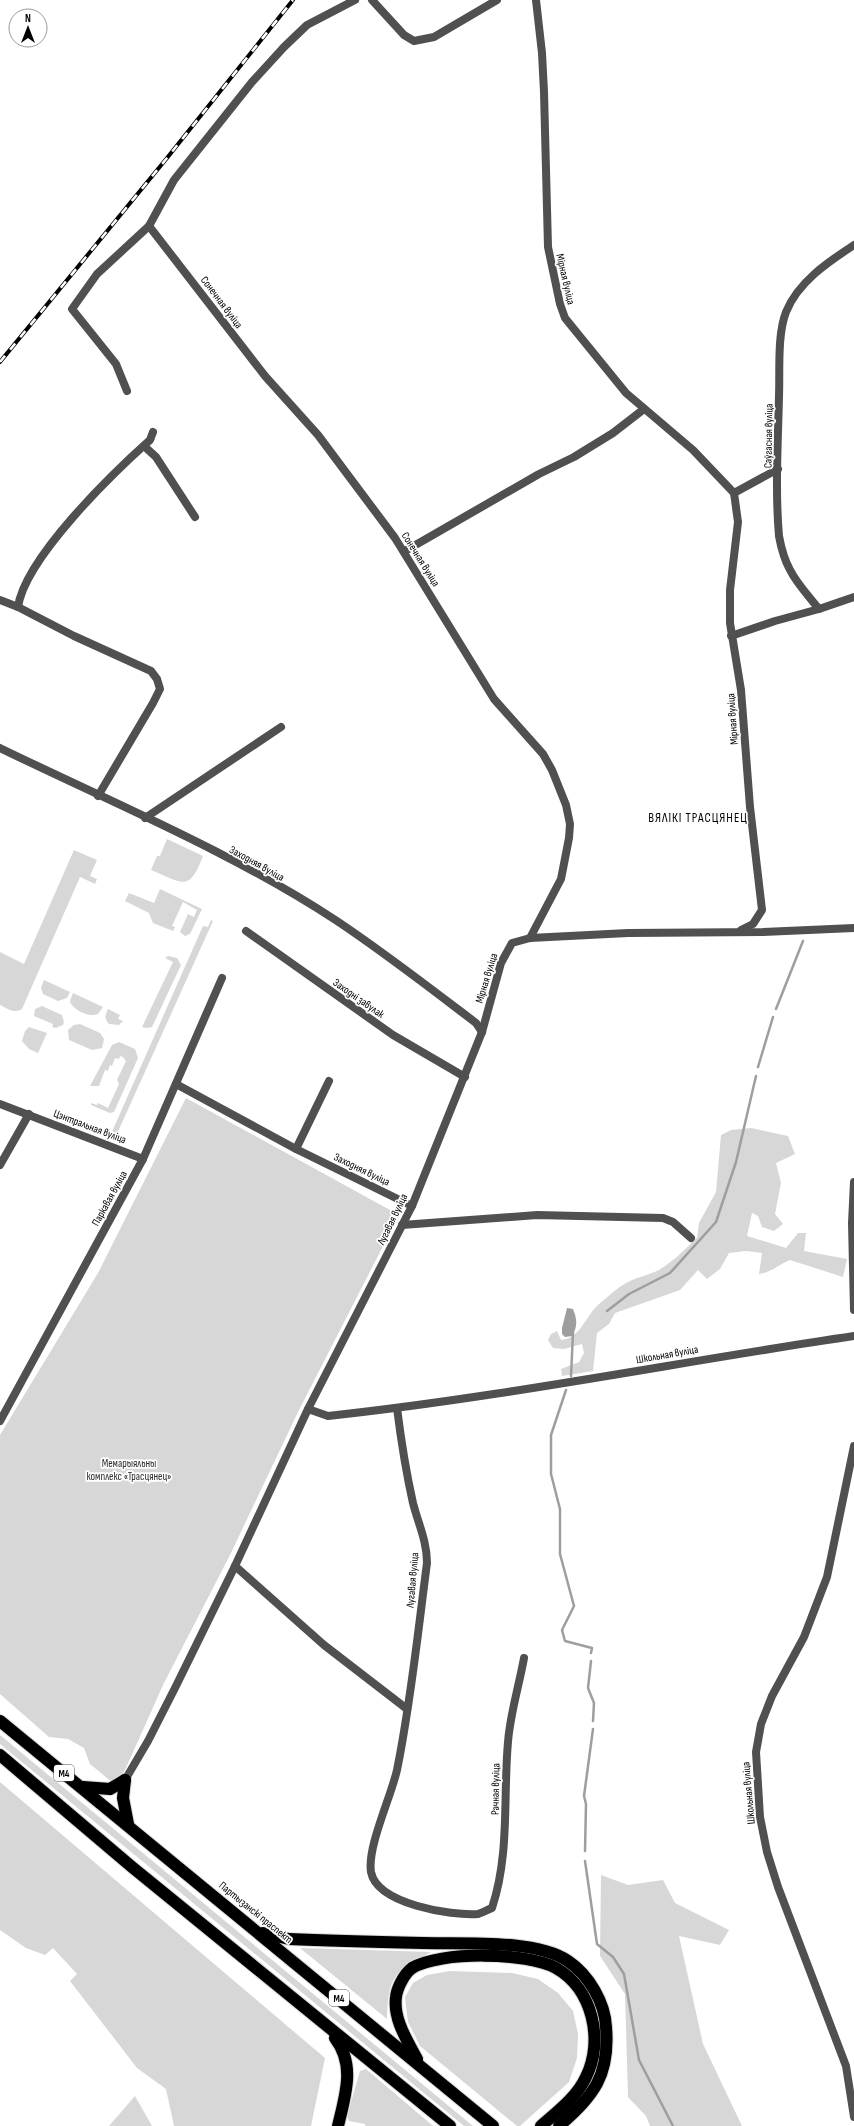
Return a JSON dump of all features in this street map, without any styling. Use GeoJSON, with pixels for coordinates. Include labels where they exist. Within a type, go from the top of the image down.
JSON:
{"type":"FeatureCollection","features":[{"type":"Feature","properties":{"kind":"highway","name":"Партызанскі праспект"},"geometry":{"type":"LineString","coordinates":[[0,1721],[128,1824],[493,2126]]}},
{"type":"Feature","properties":{"kind":"highway","name":"М4"},"geometry":{"type":"LineString","coordinates":[[0,1755],[93,1835],[329,2029],[450,2126]]}},
{"type":"Feature","properties":{"kind":"highway"},"geometry":{"type":"LineString","coordinates":[[82,1787],[110,1789],[125,1780]]}},
{"type":"Feature","properties":{"kind":"highway"},"geometry":{"type":"LineString","coordinates":[[125,1780],[123,1798],[128,1824]]}},
{"type":"Feature","properties":{"kind":"highway"},"geometry":{"type":"LineString","coordinates":[[257,1930],[289,1939],[503,1945],[542,1949],[568,1961],[586,1977],[598,1998],[606,2019],[607,2041],[605,2064],[598,2085],[582,2106],[558,2122],[542,2126]]}},
{"type":"Feature","properties":{"kind":"highway"},"geometry":{"type":"LineString","coordinates":[[421,2065],[404,2035],[397,2015],[396,1997],[401,1981],[410,1969],[427,1961],[469,1956],[530,1959],[556,1968],[574,1982],[586,2000],[593,2021],[596,2041],[594,2057],[586,2078],[572,2097],[558,2122]]}},
{"type":"Feature","properties":{"kind":"highway"},"geometry":{"type":"LineString","coordinates":[[329,2029],[344,2052],[348,2069],[348,2083],[338,2126]]}},
{"type":"Feature","properties":{"kind":"street"},"geometry":{"type":"LineString","coordinates":[[127,391],[116,364],[72,309],[97,274],[149,226],[174,180],[252,82],[284,47],[307,25],[355,0]]}},
{"type":"Feature","properties":{"kind":"street"},"geometry":{"type":"LineString","coordinates":[[372,0],[404,35],[414,41],[434,37],[496,0]]}},
{"type":"Feature","properties":{"kind":"street","name":"Мірная вуліца"},"geometry":{"type":"LineString","coordinates":[[536,0],[543,61],[548,247],[560,304],[565,318],[626,393],[693,450],[734,493],[738,522],[730,590],[731,636],[741,690],[750,807],[764,932]]}},
{"type":"Feature","properties":{"kind":"street","name":"Сонечная вуліца"},"geometry":{"type":"LineString","coordinates":[[149,226],[265,376],[318,435],[405,551],[494,699],[543,754],[552,770],[566,805],[570,824],[564,869],[556,889],[530,938]]}},
{"type":"Feature","properties":{"kind":"street","name":"Саўгасная вуліца"},"geometry":{"type":"LineString","coordinates":[[819,609],[796,582],[784,556],[779,537],[778,469],[780,362],[783,323],[786,313],[796,296],[818,270],[854,245]]}},
{"type":"Feature","properties":{"kind":"street"},"geometry":{"type":"LineString","coordinates":[[405,551],[539,474],[574,457],[613,434],[644,409]]}},
{"type":"Feature","properties":{"kind":"street"},"geometry":{"type":"LineString","coordinates":[[18,606],[20,593],[51,545],[90,499],[150,440],[152,432]]}},
{"type":"Feature","properties":{"kind":"street"},"geometry":{"type":"LineString","coordinates":[[144,446],[156,457],[195,517]]}},
{"type":"Feature","properties":{"kind":"street"},"geometry":{"type":"LineString","coordinates":[[734,493],[778,469]]}},
{"type":"Feature","properties":{"kind":"street"},"geometry":{"type":"LineString","coordinates":[[731,636],[854,597]]}},
{"type":"Feature","properties":{"kind":"street"},"geometry":{"type":"LineString","coordinates":[[0,600],[18,606],[74,636],[151,672],[157,679],[160,689],[153,703],[98,796]]}},
{"type":"Feature","properties":{"kind":"street"},"geometry":{"type":"LineString","coordinates":[[145,818],[281,727]]}},
{"type":"Feature","properties":{"kind":"street","name":"Заходняя вуліца"},"geometry":{"type":"LineString","coordinates":[[0,748],[145,818],[270,882],[336,921],[476,1023],[482,1032]]}},
{"type":"Feature","properties":{"kind":"street"},"geometry":{"type":"LineString","coordinates":[[738,932],[753,924],[762,910]]}},
{"type":"Feature","properties":{"kind":"street","name":"Мірная вуліца"},"geometry":{"type":"LineString","coordinates":[[482,1032],[504,955],[512,943],[530,938],[628,933],[764,932],[854,928]]}},
{"type":"Feature","properties":{"kind":"street","name":"Заходні завулак"},"geometry":{"type":"LineString","coordinates":[[246,931],[393,1036],[465,1077]]}},
{"type":"Feature","properties":{"kind":"street","name":"Паркавая вуліца"},"geometry":{"type":"LineString","coordinates":[[0,1421],[143,1159],[222,978]]}},
{"type":"Feature","properties":{"kind":"street","name":"Лугавая вуліца"},"geometry":{"type":"LineString","coordinates":[[125,1780],[151,1735],[176,1686],[235,1566],[308,1410],[412,1206],[482,1032]]}},
{"type":"Feature","properties":{"kind":"street"},"geometry":{"type":"LineString","coordinates":[[296,1149],[329,1081]]}},
{"type":"Feature","properties":{"kind":"street","name":"Заходняя вуліца"},"geometry":{"type":"LineString","coordinates":[[176,1084],[296,1149],[412,1206]]}},
{"type":"Feature","properties":{"kind":"street","name":"Цэнтральная вуліца"},"geometry":{"type":"LineString","coordinates":[[0,1104],[143,1159]]}},
{"type":"Feature","properties":{"kind":"street"},"geometry":{"type":"LineString","coordinates":[[0,1165],[29,1114]]}},
{"type":"Feature","properties":{"kind":"street"},"geometry":{"type":"LineString","coordinates":[[854,1182],[852,1223],[854,1310]]}},
{"type":"Feature","properties":{"kind":"street"},"geometry":{"type":"LineString","coordinates":[[402,1224],[537,1215],[663,1218],[673,1222],[691,1238]]}},
{"type":"Feature","properties":{"kind":"street","name":"Школьная вуліца"},"geometry":{"type":"LineString","coordinates":[[397,1408],[484,1397],[720,1356],[854,1336]]}},
{"type":"Feature","properties":{"kind":"street"},"geometry":{"type":"LineString","coordinates":[[308,1410],[328,1416],[397,1408]]}},
{"type":"Feature","properties":{"kind":"street","name":"Лугавая вуліца"},"geometry":{"type":"LineString","coordinates":[[371,1872],[373,1849],[397,1770],[407,1709],[427,1554],[426,1541],[407,1478],[397,1408]]}},
{"type":"Feature","properties":{"kind":"street","name":"Школьная вуліца"},"geometry":{"type":"LineString","coordinates":[[854,1446],[827,1577],[804,1637],[768,1706],[761,1724],[756,1752],[760,1817],[767,1852],[778,1887],[846,2066],[854,2117]]}},
{"type":"Feature","properties":{"kind":"street"},"geometry":{"type":"LineString","coordinates":[[235,1566],[324,1645],[407,1709]]}},
{"type":"Feature","properties":{"kind":"street","name":"Рачная вуліца"},"geometry":{"type":"LineString","coordinates":[[371,1872],[375,1883],[405,1903],[453,1914],[479,1914],[492,1908],[497,1892],[506,1831],[508,1741],[524,1658]]}},
{"type":"Feature","properties":{"kind":"green space"},"geometry":{"type":"Polygon","coordinates":[[[167,839],[203,856],[198,868],[189,880],[184,882],[178,881],[151,870],[157,856],[160,856],[167,839]]]}},
{"type":"Feature","properties":{"kind":"green space"},"geometry":{"type":"Polygon","coordinates":[[[74,850],[97,860],[90,876],[97,879],[95,884],[80,877],[22,1009],[16,1011],[11,1010],[0,1005],[0,952],[24,964],[74,850]]]}},
{"type":"Feature","properties":{"kind":"green space"},"geometry":{"type":"Polygon","coordinates":[[[160,889],[202,909],[190,934],[185,936],[180,932],[188,914],[194,917],[197,910],[183,902],[172,926],[175,927],[173,931],[153,923],[149,913],[125,901],[129,893],[154,903],[160,889]]]}},
{"type":"Feature","properties":{"kind":"green space"},"geometry":{"type":"Polygon","coordinates":[[[211,920],[213,921],[116,1136],[111,1134],[203,926],[208,927],[211,920]]]}},
{"type":"Feature","properties":{"kind":"green space"},"geometry":{"type":"Polygon","coordinates":[[[168,956],[177,958],[181,965],[152,1027],[142,1027],[173,962],[165,958],[168,956]]]}},
{"type":"Feature","properties":{"kind":"green space"},"geometry":{"type":"Polygon","coordinates":[[[44,980],[70,992],[67,998],[58,1001],[43,994],[41,988],[44,980]]]}},
{"type":"Feature","properties":{"kind":"green space"},"geometry":{"type":"Polygon","coordinates":[[[73,993],[103,1007],[98,1014],[86,1014],[71,1004],[70,1001],[73,993]]]}},
{"type":"Feature","properties":{"kind":"green space"},"geometry":{"type":"Polygon","coordinates":[[[42,1006],[62,1015],[64,1022],[63,1025],[56,1028],[52,1027],[53,1024],[34,1016],[35,1009],[42,1006]]]}},
{"type":"Feature","properties":{"kind":"green space"},"geometry":{"type":"Polygon","coordinates":[[[108,1009],[120,1015],[118,1019],[123,1021],[119,1025],[109,1024],[107,1022],[106,1013],[108,1009]]]}},
{"type":"Feature","properties":{"kind":"green space"},"geometry":{"type":"Polygon","coordinates":[[[80,1024],[100,1033],[104,1039],[102,1048],[92,1050],[69,1040],[68,1030],[74,1025],[80,1024]]]}},
{"type":"Feature","properties":{"kind":"green space"},"geometry":{"type":"Polygon","coordinates":[[[29,1027],[47,1033],[38,1053],[29,1049],[22,1041],[25,1031],[29,1027]]]}},
{"type":"Feature","properties":{"kind":"green space"},"geometry":{"type":"Polygon","coordinates":[[[119,1042],[135,1049],[138,1058],[114,1112],[110,1113],[91,1105],[91,1103],[97,1105],[98,1103],[108,1108],[119,1084],[117,1080],[126,1061],[123,1057],[120,1056],[119,1059],[115,1058],[108,1071],[105,1070],[99,1086],[90,1086],[112,1045],[119,1042]]]}},
{"type":"Feature","properties":{"kind":"green space","name":"Мемарыяльны комплекс «Трасцянец»"},"geometry":{"type":"Polygon","coordinates":[[[186,1098],[399,1215],[298,1412],[230,1555],[164,1683],[125,1770],[119,1780],[113,1783],[90,1764],[84,1748],[68,1739],[49,1737],[0,1694],[0,1435],[98,1273],[186,1098]]]}},
{"type":"Feature","properties":{"kind":"green space"},"geometry":{"type":"Polygon","coordinates":[[[751,1128],[788,1136],[795,1154],[776,1163],[781,1183],[775,1214],[783,1224],[774,1231],[762,1227],[758,1216],[752,1213],[747,1236],[786,1248],[798,1233],[806,1233],[804,1251],[847,1259],[843,1277],[790,1260],[771,1270],[759,1274],[762,1253],[746,1251],[729,1253],[720,1269],[707,1279],[698,1270],[680,1290],[615,1313],[609,1324],[597,1333],[593,1371],[562,1376],[561,1369],[579,1362],[584,1353],[582,1344],[564,1349],[553,1348],[548,1340],[551,1334],[557,1331],[561,1340],[573,1336],[597,1306],[616,1290],[632,1280],[654,1272],[667,1265],[697,1238],[699,1223],[716,1192],[721,1135],[731,1130],[751,1128]]]}},
{"type":"Feature","properties":{"kind":"green space"},"geometry":{"type":"Polygon","coordinates":[[[0,1735],[473,2126],[464,2126],[0,1744],[0,1735]]]}},
{"type":"Feature","properties":{"kind":"green space"},"geometry":{"type":"Polygon","coordinates":[[[0,1782],[325,2058],[311,2126],[174,2126],[166,2089],[137,2068],[70,1981],[77,1974],[53,1948],[45,1955],[26,1948],[0,1930],[0,1782]]]}},
{"type":"Feature","properties":{"kind":"green space"},"geometry":{"type":"Polygon","coordinates":[[[601,1875],[628,1885],[663,1880],[675,1903],[729,1930],[720,1945],[679,1936],[703,2044],[742,2126],[650,2126],[646,2116],[628,2097],[625,1994],[600,1956],[601,1875]]]}},
{"type":"Feature","properties":{"kind":"green space"},"geometry":{"type":"Polygon","coordinates":[[[300,1948],[431,1952],[401,1970],[396,1977],[389,1993],[387,2019],[300,1948]]]}},
{"type":"Feature","properties":{"kind":"green space"},"geometry":{"type":"Polygon","coordinates":[[[450,1971],[512,1973],[538,1979],[558,1993],[573,2011],[578,2034],[577,2058],[569,2082],[520,2126],[517,2126],[420,2046],[408,2022],[405,1997],[413,1983],[427,1975],[450,1971]]]}},
{"type":"Feature","properties":{"kind":"green space"},"geometry":{"type":"Polygon","coordinates":[[[366,2069],[433,2126],[365,2126],[365,2124],[349,2121],[347,2116],[360,2071],[366,2069]]]}},
{"type":"Feature","properties":{"kind":"green space"},"geometry":{"type":"Polygon","coordinates":[[[135,2096],[152,2126],[109,2126],[135,2096]]]}},
{"type":"Feature","properties":{"kind":"shaded area"},"geometry":{"type":"Polygon","coordinates":[[[567,1308],[573,1309],[576,1322],[572,1336],[565,1337],[562,1334],[562,1328],[567,1308]]]}},
{"type":"Feature","properties":{"kind":"waterway"},"geometry":{"type":"LineString","coordinates":[[776,1009],[803,941]]}},
{"type":"Feature","properties":{"kind":"waterway"},"geometry":{"type":"LineString","coordinates":[[758,1067],[773,1017]]}},
{"type":"Feature","properties":{"kind":"waterway"},"geometry":{"type":"LineString","coordinates":[[607,1311],[629,1294],[670,1273],[716,1222],[736,1162],[756,1076]]}},
{"type":"Feature","properties":{"kind":"waterway"},"geometry":{"type":"LineString","coordinates":[[571,1376],[573,1333]]}},
{"type":"Feature","properties":{"kind":"waterway"},"geometry":{"type":"LineString","coordinates":[[566,1390],[551,1435],[551,1474],[560,1509],[560,1554],[574,1606],[562,1630],[565,1641],[592,1648],[591,1653]]}},
{"type":"Feature","properties":{"kind":"waterway"},"geometry":{"type":"LineString","coordinates":[[591,1661],[588,1688],[594,1703],[593,1721]]}},
{"type":"Feature","properties":{"kind":"waterway"},"geometry":{"type":"LineString","coordinates":[[585,1851],[586,1804],[584,1796],[593,1729]]}},
{"type":"Feature","properties":{"kind":"waterway"},"geometry":{"type":"LineString","coordinates":[[585,1861],[597,1944],[613,1957],[624,1974],[639,2060],[673,2126]]}},
{"type":"Feature","properties":{"kind":"railway"},"geometry":{"type":"LineString","coordinates":[[0,362],[167,158],[293,0]]}},
{"type":"Feature","properties":{"kind":"district","name":"ВЯЛІКІ ТРАСЦЯНЕЦ"},"geometry":{"type":"Point","coordinates":[698,817]}}]}
